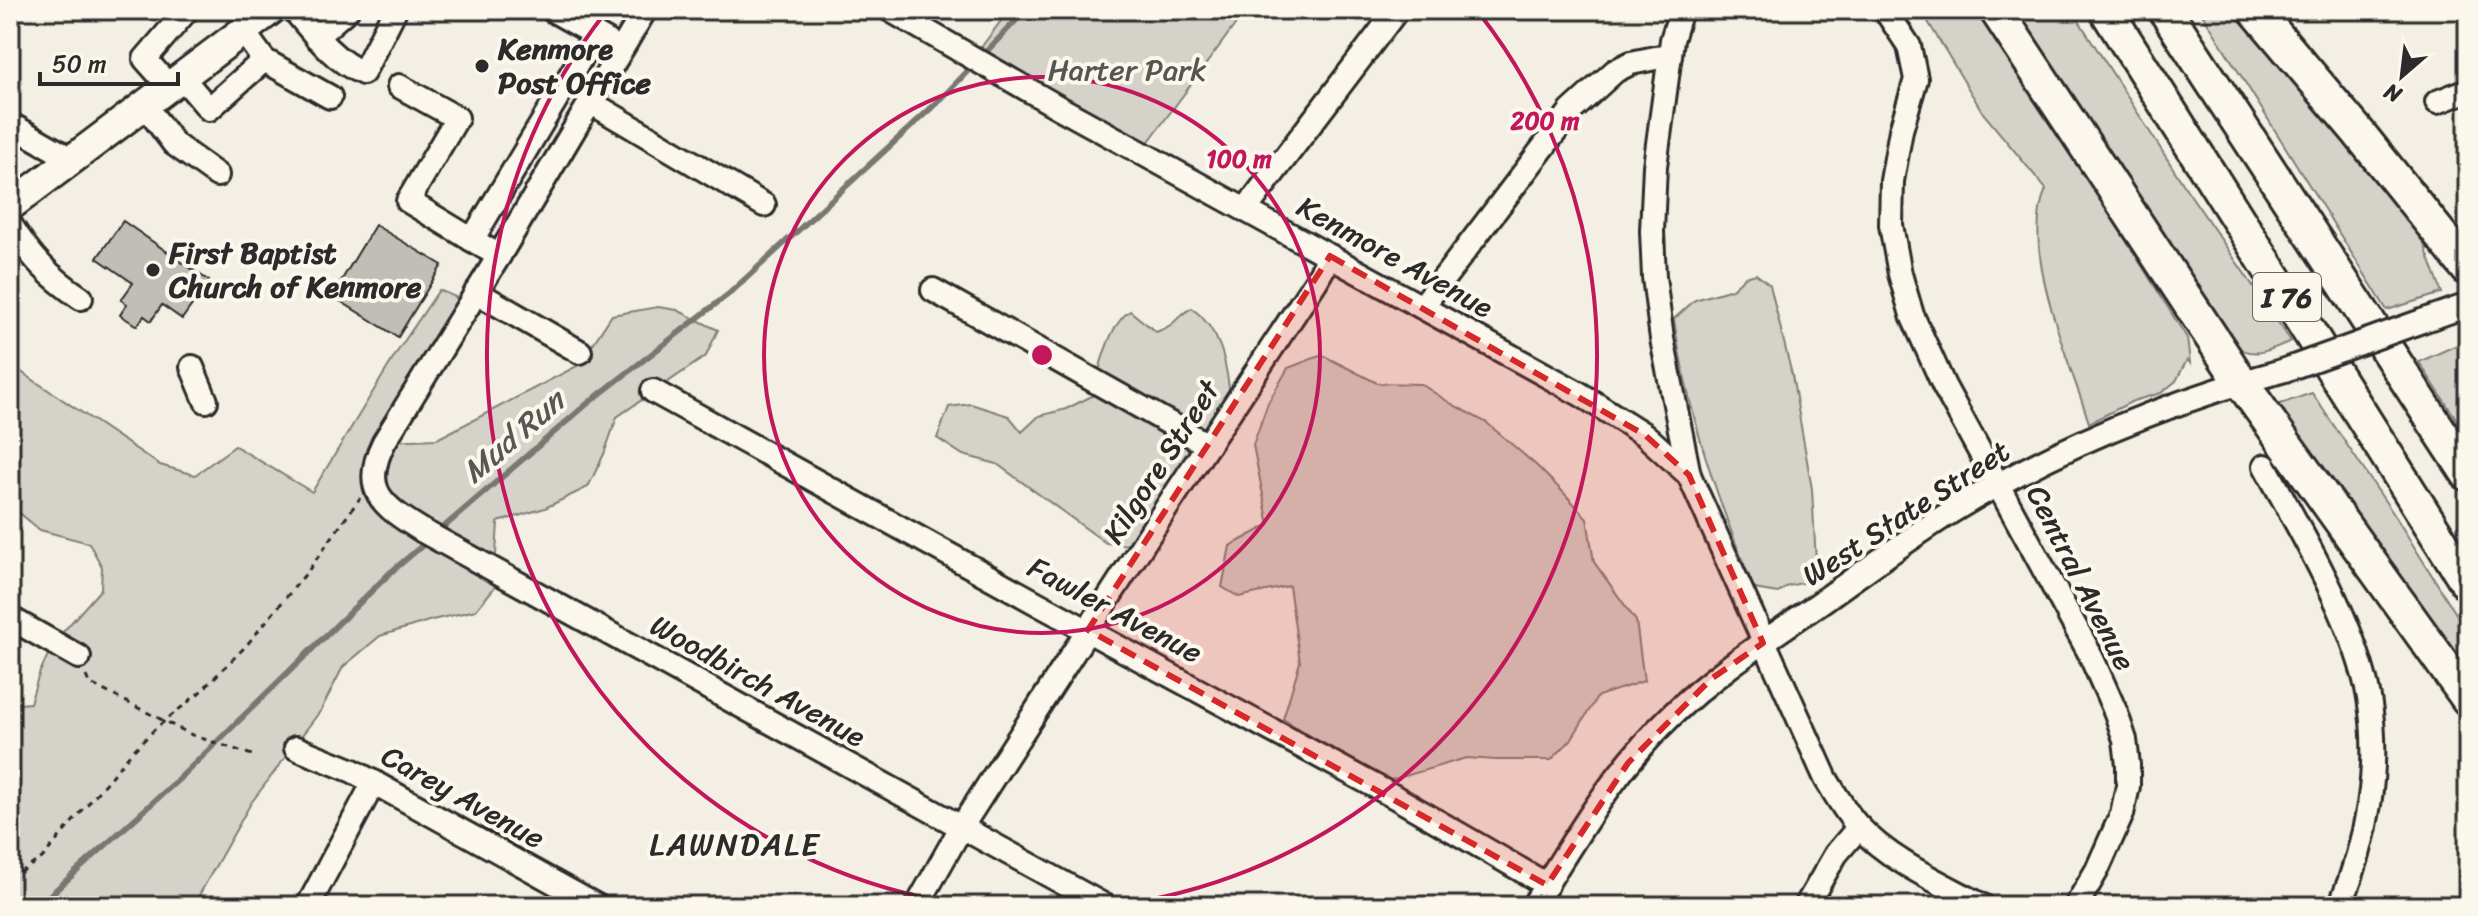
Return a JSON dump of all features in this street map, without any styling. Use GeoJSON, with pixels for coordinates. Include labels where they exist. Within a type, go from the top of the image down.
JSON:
{"type":"FeatureCollection","features":[{"type":"Feature","properties":{"kind":"highway"},"geometry":{"type":"LineString","coordinates":[[1996,10],[2241,382],[2468,699]]}},
{"type":"Feature","properties":{"kind":"highway","name":"I 76"},"geometry":{"type":"LineString","coordinates":[[2106,10],[2468,584]]}},
{"type":"Feature","properties":{"kind":"highway","name":"I 76"},"geometry":{"type":"LineString","coordinates":[[2165,10],[2468,474]]}},
{"type":"Feature","properties":{"kind":"highway"},"geometry":{"type":"LineString","coordinates":[[2255,10],[2468,269]]}},
{"type":"Feature","properties":{"kind":"highway"},"geometry":{"type":"LineString","coordinates":[[2271,10],[2358,132]]}},
{"type":"Feature","properties":{"kind":"main road"},"geometry":{"type":"LineString","coordinates":[[10,206],[257,17]]}},
{"type":"Feature","properties":{"kind":"street"},"geometry":{"type":"LineString","coordinates":[[187,10],[145,59],[209,109],[264,60]]}},
{"type":"Feature","properties":{"kind":"street"},"geometry":{"type":"LineString","coordinates":[[294,10],[347,67],[363,73],[395,10]]}},
{"type":"Feature","properties":{"kind":"street"},"geometry":{"type":"LineString","coordinates":[[316,37],[347,10]]}},
{"type":"Feature","properties":{"kind":"street"},"geometry":{"type":"LineString","coordinates":[[552,10],[622,50]]}},
{"type":"Feature","properties":{"kind":"street"},"geometry":{"type":"LineString","coordinates":[[373,479],[372,470],[384,442],[645,10]]}},
{"type":"Feature","properties":{"kind":"street","name":"Kenmore Avenue"},"geometry":{"type":"LineString","coordinates":[[890,10],[1630,423],[1689,475]]}},
{"type":"Feature","properties":{"kind":"street"},"geometry":{"type":"LineString","coordinates":[[1246,209],[1397,10]]}},
{"type":"Feature","properties":{"kind":"street"},"geometry":{"type":"LineString","coordinates":[[1681,10],[1670,55],[1655,166],[1652,231],[1662,339],[1689,475],[1826,779],[1859,827],[1906,863],[1983,906]]}},
{"type":"Feature","properties":{"kind":"street","name":"Central Avenue"},"geometry":{"type":"LineString","coordinates":[[1885,10],[1909,46],[1916,79],[1901,130],[1892,181],[1891,225],[1912,315],[1944,386],[2089,652],[2125,740],[2128,786],[2122,814],[2097,870],[2076,906]]}},
{"type":"Feature","properties":{"kind":"street"},"geometry":{"type":"LineString","coordinates":[[257,17],[264,60]]}},
{"type":"Feature","properties":{"kind":"street"},"geometry":{"type":"LineString","coordinates":[[472,240],[595,34]]}},
{"type":"Feature","properties":{"kind":"street"},"geometry":{"type":"LineString","coordinates":[[1422,307],[1571,111],[1615,71],[1631,63],[1670,55]]}},
{"type":"Feature","properties":{"kind":"street"},"geometry":{"type":"LineString","coordinates":[[264,60],[330,97]]}},
{"type":"Feature","properties":{"kind":"street"},"geometry":{"type":"LineString","coordinates":[[399,86],[457,118],[408,201],[499,256]]}},
{"type":"Feature","properties":{"kind":"street"},"geometry":{"type":"LineString","coordinates":[[2437,102],[2468,90]]}},
{"type":"Feature","properties":{"kind":"street"},"geometry":{"type":"LineString","coordinates":[[590,102],[764,205]]}},
{"type":"Feature","properties":{"kind":"street"},"geometry":{"type":"LineString","coordinates":[[144,104],[174,144],[217,175]]}},
{"type":"Feature","properties":{"kind":"street"},"geometry":{"type":"LineString","coordinates":[[10,124],[71,159]]}},
{"type":"Feature","properties":{"kind":"street"},"geometry":{"type":"LineString","coordinates":[[10,224],[46,273],[81,298]]}},
{"type":"Feature","properties":{"kind":"street","name":"Kilgore Street"},"geometry":{"type":"LineString","coordinates":[[917,906],[962,826],[1330,256]]}},
{"type":"Feature","properties":{"kind":"street"},"geometry":{"type":"LineString","coordinates":[[933,290],[1208,445]]}},
{"type":"Feature","properties":{"kind":"street"},"geometry":{"type":"LineString","coordinates":[[476,292],[580,352]]}},
{"type":"Feature","properties":{"kind":"street","name":"West State Street"},"geometry":{"type":"LineString","coordinates":[[1533,906],[1618,774],[1670,716],[1711,679],[1918,534],[2065,450],[2135,420],[2468,305]]}},
{"type":"Feature","properties":{"kind":"street"},"geometry":{"type":"LineString","coordinates":[[192,367],[206,401]]}},
{"type":"Feature","properties":{"kind":"street","name":"Fawler Avenue"},"geometry":{"type":"LineString","coordinates":[[653,391],[1395,797],[1547,885]]}},
{"type":"Feature","properties":{"kind":"street"},"geometry":{"type":"LineString","coordinates":[[2265,466],[2344,620],[2369,698],[2374,742],[2372,786],[2363,840],[2340,906]]}},
{"type":"Feature","properties":{"kind":"street","name":"Woodbirch Avenue"},"geometry":{"type":"LineString","coordinates":[[373,479],[377,492],[397,515],[423,531],[1105,906]]}},
{"type":"Feature","properties":{"kind":"street"},"geometry":{"type":"LineString","coordinates":[[10,618],[77,656]]}},
{"type":"Feature","properties":{"kind":"street","name":"Carey Avenue"},"geometry":{"type":"LineString","coordinates":[[296,748],[374,782],[597,906]]}},
{"type":"Feature","properties":{"kind":"street"},"geometry":{"type":"LineString","coordinates":[[308,906],[374,782]]}},
{"type":"Feature","properties":{"kind":"street"},"geometry":{"type":"LineString","coordinates":[[1806,906],[1836,854],[1859,827]]}},
{"type":"Feature","properties":{"kind":"path"},"geometry":{"type":"LineString","coordinates":[[10,879],[42,858],[130,754],[245,647],[308,571],[373,479]]}},
{"type":"Feature","properties":{"kind":"path"},"geometry":{"type":"LineString","coordinates":[[77,656],[89,683],[192,735],[252,755]]}},
{"type":"Feature","properties":{"kind":"highlighted area"},"geometry":{"type":"Polygon","coordinates":[[[1330,256],[1645,435],[1689,475],[1763,643],[1711,679],[1628,763],[1547,885],[1088,630],[1330,256]]]}},
{"type":"Feature","properties":{"kind":"green space","name":"Harter Park"},"geometry":{"type":"Polygon","coordinates":[[[1009,10],[1246,10],[1144,148],[977,53],[1009,10]]]}},
{"type":"Feature","properties":{"kind":"green space"},"geometry":{"type":"Polygon","coordinates":[[[1921,10],[1978,10],[2027,82],[2187,338],[2190,363],[2187,360],[2176,381],[2161,393],[2133,401],[2089,423],[2050,306],[2043,273],[2039,214],[2046,189],[1983,113],[1921,10]]]}},
{"type":"Feature","properties":{"kind":"green space"},"geometry":{"type":"Polygon","coordinates":[[[2016,10],[2072,10],[2187,190],[2291,341],[2255,353],[2231,345],[2132,200],[2016,10]]]}},
{"type":"Feature","properties":{"kind":"green space"},"geometry":{"type":"Polygon","coordinates":[[[2200,10],[2244,10],[2414,217],[2442,293],[2387,310],[2200,10]]]}},
{"type":"Feature","properties":{"kind":"green space"},"geometry":{"type":"Polygon","coordinates":[[[1756,274],[1770,285],[1792,375],[1812,489],[1816,562],[1807,582],[1788,586],[1778,593],[1754,589],[1728,523],[1705,456],[1687,388],[1674,319],[1695,300],[1732,289],[1745,277],[1756,274]]]}},
{"type":"Feature","properties":{"kind":"green space"},"geometry":{"type":"Polygon","coordinates":[[[439,290],[469,303],[385,441],[437,439],[579,365],[612,315],[658,307],[677,310],[718,330],[706,356],[617,417],[588,487],[545,508],[498,522],[494,588],[476,610],[380,636],[343,667],[321,710],[251,803],[193,906],[10,906],[10,705],[30,703],[54,642],[101,589],[102,567],[89,543],[40,530],[10,505],[10,360],[14,367],[160,465],[195,475],[235,446],[312,492],[399,349],[439,290]]]}},
{"type":"Feature","properties":{"kind":"green space"},"geometry":{"type":"Polygon","coordinates":[[[1192,308],[1216,337],[1230,396],[1129,545],[1106,543],[997,464],[963,455],[937,438],[949,407],[971,404],[1009,416],[1022,432],[1039,416],[1066,409],[1092,396],[1110,337],[1130,311],[1156,332],[1192,308]]]}},
{"type":"Feature","properties":{"kind":"green space"},"geometry":{"type":"Polygon","coordinates":[[[2468,340],[2468,437],[2419,362],[2468,340]]]}},
{"type":"Feature","properties":{"kind":"green space"},"geometry":{"type":"Polygon","coordinates":[[[1322,355],[1377,383],[1421,384],[1487,423],[1537,466],[1587,518],[1594,562],[1636,621],[1644,681],[1598,696],[1571,740],[1551,760],[1466,758],[1385,782],[1283,719],[1300,662],[1289,586],[1239,597],[1222,587],[1230,546],[1269,525],[1253,445],[1268,403],[1288,368],[1322,355]]]}},
{"type":"Feature","properties":{"kind":"green space"},"geometry":{"type":"Polygon","coordinates":[[[2312,393],[2395,516],[2468,633],[2468,687],[2277,405],[2312,393]]]}},
{"type":"Feature","properties":{"kind":"building","name":"First Baptist Church of Kenmore"},"geometry":{"type":"Polygon","coordinates":[[[123,221],[209,281],[182,319],[162,305],[151,321],[144,316],[137,326],[120,315],[127,304],[121,300],[133,283],[97,258],[123,221]]]}},
{"type":"Feature","properties":{"kind":"building"},"geometry":{"type":"Polygon","coordinates":[[[375,225],[442,265],[398,337],[332,296],[375,225]]]}},
{"type":"Feature","properties":{"kind":"waterway","name":"Mud Run"},"geometry":{"type":"LineString","coordinates":[[438,532],[587,404],[730,293],[941,99],[1026,10]]}},
{"type":"Feature","properties":{"kind":"waterway","name":"Mud Run"},"geometry":{"type":"LineString","coordinates":[[38,906],[179,779],[391,572],[430,539]]}},
{"type":"Feature","properties":{"kind":"place","name":"Kenmore Post Office"},"geometry":{"type":"Point","coordinates":[482,66]}},
{"type":"Feature","properties":{"kind":"place","name":"First Baptist Church of Kenmore"},"geometry":{"type":"Point","coordinates":[153,270]}},
{"type":"Feature","properties":{"kind":"district","name":"LAWNDALE"},"geometry":{"type":"Point","coordinates":[735,844]}}]}
